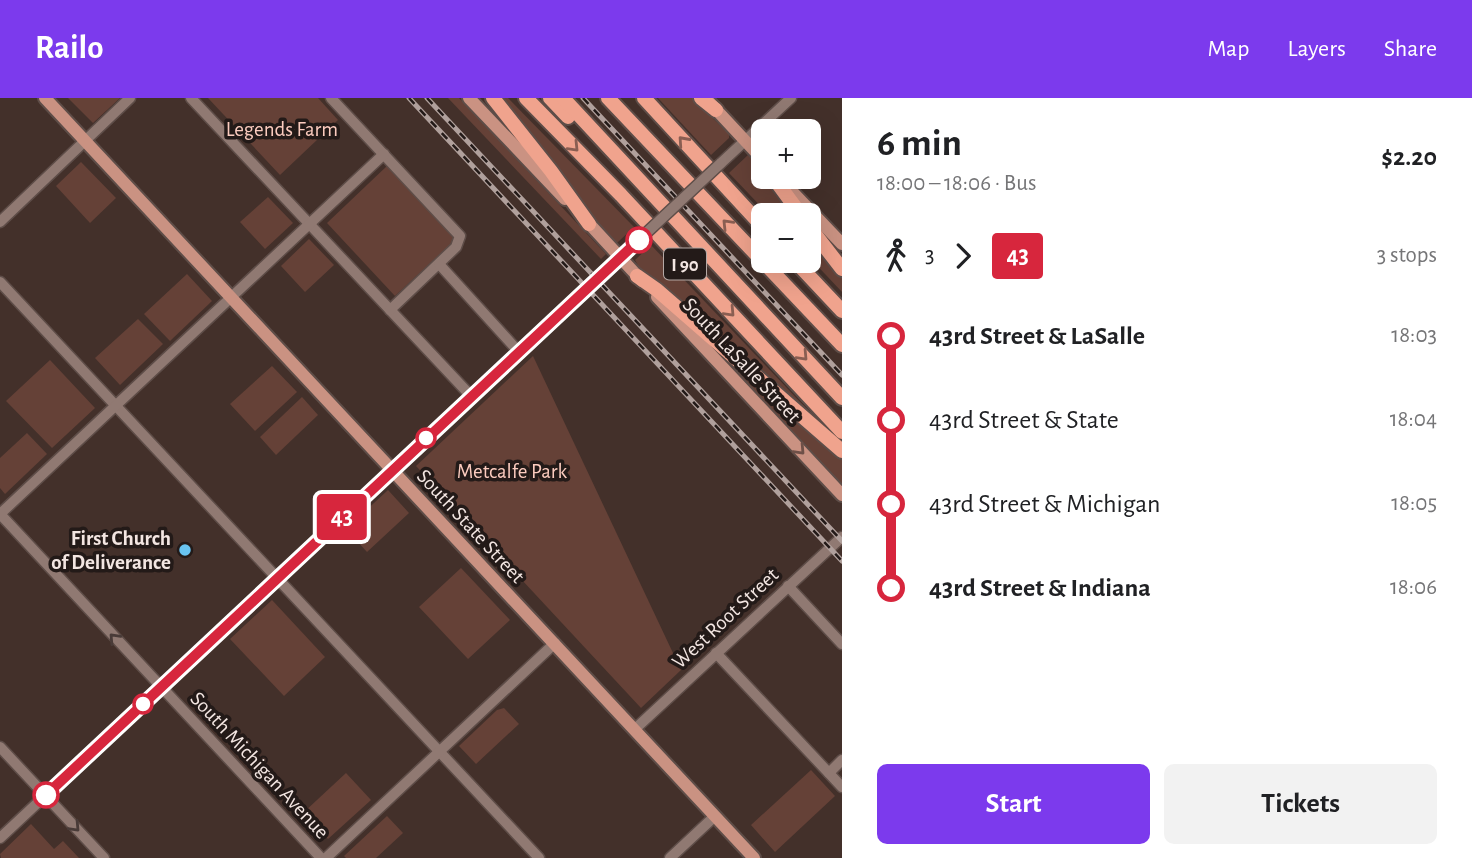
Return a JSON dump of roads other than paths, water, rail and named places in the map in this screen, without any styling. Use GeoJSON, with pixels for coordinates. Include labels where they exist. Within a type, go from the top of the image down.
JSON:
{"type":"FeatureCollection","features":[{"type":"Feature","properties":{"kind":"highway"},"geometry":{"type":"LineString","coordinates":[[492,98],[551,171],[589,224]]}},
{"type":"Feature","properties":{"kind":"highway","name":"I 90"},"geometry":{"type":"LineString","coordinates":[[526,98],[621,195],[842,432]]}},
{"type":"Feature","properties":{"kind":"highway"},"geometry":{"type":"LineString","coordinates":[[550,98],[586,136],[623,163]]}},
{"type":"Feature","properties":{"kind":"highway","name":"I 90"},"geometry":{"type":"LineString","coordinates":[[563,98],[842,398]]}},
{"type":"Feature","properties":{"kind":"highway"},"geometry":{"type":"LineString","coordinates":[[644,98],[751,213]]}},
{"type":"Feature","properties":{"kind":"highway"},"geometry":{"type":"LineString","coordinates":[[703,98],[716,110]]}},
{"type":"Feature","properties":{"kind":"highway"},"geometry":{"type":"LineString","coordinates":[[610,100],[842,345]]}},
{"type":"Feature","properties":{"kind":"highway"},"geometry":{"type":"LineString","coordinates":[[821,242],[842,269]]}},
{"type":"Feature","properties":{"kind":"highway"},"geometry":{"type":"LineString","coordinates":[[806,273],[842,311]]}},
{"type":"Feature","properties":{"kind":"highway"},"geometry":{"type":"LineString","coordinates":[[637,276],[698,325],[842,451]]}},
{"type":"Feature","properties":{"kind":"main road","name":"South State Street"},"geometry":{"type":"LineString","coordinates":[[45,98],[754,858]]}},
{"type":"Feature","properties":{"kind":"main road","name":"South LaSalle Street"},"geometry":{"type":"LineString","coordinates":[[469,98],[842,495]]}},
{"type":"Feature","properties":{"kind":"main road"},"geometry":{"type":"LineString","coordinates":[[716,110],[751,146]]}},
{"type":"Feature","properties":{"kind":"main road"},"geometry":{"type":"LineString","coordinates":[[788,189],[842,244]]}},
{"type":"Feature","properties":{"kind":"street"},"geometry":{"type":"LineString","coordinates":[[0,222],[130,98]]}},
{"type":"Feature","properties":{"kind":"street"},"geometry":{"type":"LineString","coordinates":[[191,98],[471,396]]}},
{"type":"Feature","properties":{"kind":"street"},"geometry":{"type":"LineString","coordinates":[[331,98],[459,233],[460,240],[456,247],[390,310]]}},
{"type":"Feature","properties":{"kind":"street"},"geometry":{"type":"LineString","coordinates":[[582,293],[791,98]]}},
{"type":"Feature","properties":{"kind":"street"},"geometry":{"type":"LineString","coordinates":[[0,514],[384,154]]}},
{"type":"Feature","properties":{"kind":"street"},"geometry":{"type":"LineString","coordinates":[[439,264],[519,352]]}},
{"type":"Feature","properties":{"kind":"street"},"geometry":{"type":"LineString","coordinates":[[0,282],[539,858]]}},
{"type":"Feature","properties":{"kind":"street"},"geometry":{"type":"LineString","coordinates":[[0,838],[533,339]]}},
{"type":"Feature","properties":{"kind":"street","name":"South Michigan Avenue"},"geometry":{"type":"LineString","coordinates":[[0,514],[160,688],[323,858]]}},
{"type":"Feature","properties":{"kind":"street","name":"West Root Street"},"geometry":{"type":"LineString","coordinates":[[635,729],[842,537]]}},
{"type":"Feature","properties":{"kind":"street"},"geometry":{"type":"LineString","coordinates":[[788,586],[842,644]]}},
{"type":"Feature","properties":{"kind":"street"},"geometry":{"type":"LineString","coordinates":[[323,858],[555,643]]}},
{"type":"Feature","properties":{"kind":"street"},"geometry":{"type":"LineString","coordinates":[[716,653],[842,787]]}},
{"type":"Feature","properties":{"kind":"street"},"geometry":{"type":"LineString","coordinates":[[0,747],[104,858]]}},
{"type":"Feature","properties":{"kind":"street"},"geometry":{"type":"LineString","coordinates":[[829,773],[842,760]]}},
{"type":"Feature","properties":{"kind":"street"},"geometry":{"type":"LineString","coordinates":[[670,858],[715,816]]}},
{"type":"Feature","properties":{"kind":"tunnel"},"geometry":{"type":"LineString","coordinates":[[533,339],[582,293]]}},
{"type":"Feature","properties":{"kind":"railway"},"geometry":{"type":"LineString","coordinates":[[409,98],[842,561]]}},
{"type":"Feature","properties":{"kind":"railway"},"geometry":{"type":"LineString","coordinates":[[427,98],[842,541]]}},
{"type":"Feature","properties":{"kind":"railway"},"geometry":{"type":"LineString","coordinates":[[583,98],[842,375]]}},
{"type":"Feature","properties":{"kind":"place","name":"First Church of Deliverance"},"geometry":{"type":"Point","coordinates":[185,550]}},
{"type":"Feature","properties":{"kind":"park label","name":"Legends Farm"},"geometry":{"type":"Point","coordinates":[282,129]}},
{"type":"Feature","properties":{"kind":"park label","name":"Metcalfe Park"},"geometry":{"type":"Point","coordinates":[512,471]}}]}
